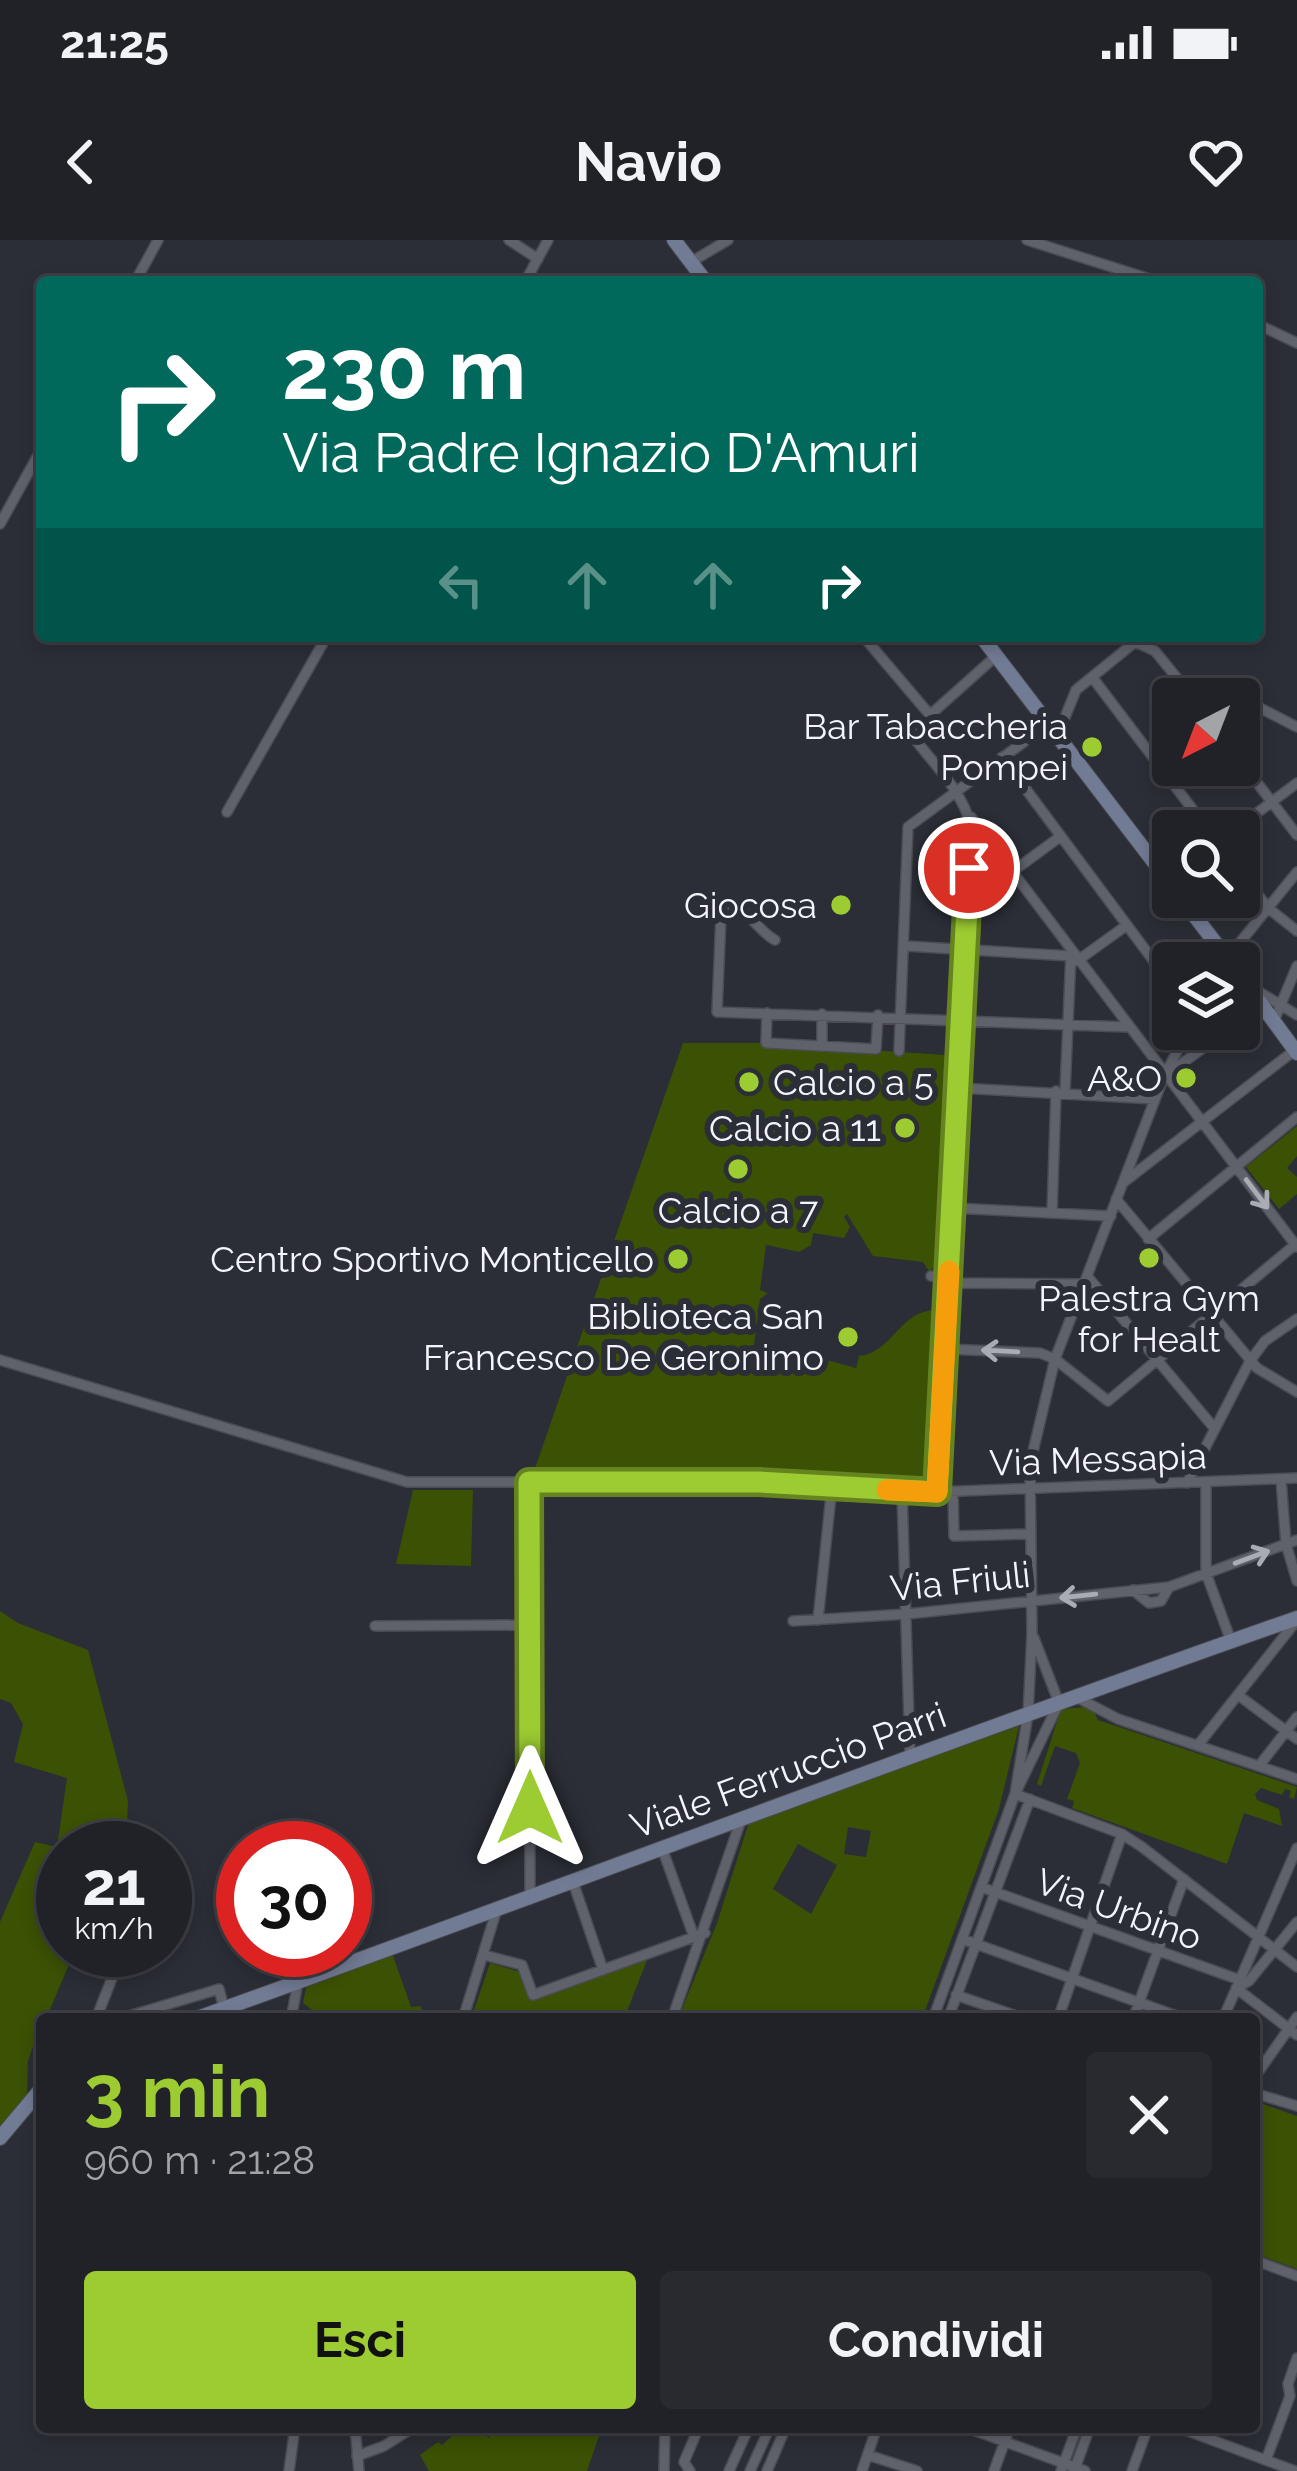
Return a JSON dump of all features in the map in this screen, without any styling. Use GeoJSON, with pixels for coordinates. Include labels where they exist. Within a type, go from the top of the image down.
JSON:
{"type":"FeatureCollection","features":[{"type":"Feature","properties":{"kind":"street"},"geometry":{"type":"LineString","coordinates":[[138,276],[158,240]]}},
{"type":"Feature","properties":{"kind":"street"},"geometry":{"type":"LineString","coordinates":[[509,240],[538,259]]}},
{"type":"Feature","properties":{"kind":"street"},"geometry":{"type":"LineString","coordinates":[[528,276],[548,240]]}},
{"type":"Feature","properties":{"kind":"street"},"geometry":{"type":"LineString","coordinates":[[674,240],[702,276]]}},
{"type":"Feature","properties":{"kind":"street"},"geometry":{"type":"LineString","coordinates":[[691,262],[728,240]]}},
{"type":"Feature","properties":{"kind":"street"},"geometry":{"type":"LineString","coordinates":[[1027,240],[1140,276]]}},
{"type":"Feature","properties":{"kind":"street"},"geometry":{"type":"LineString","coordinates":[[1263,327],[1297,343]]}},
{"type":"Feature","properties":{"kind":"street"},"geometry":{"type":"LineString","coordinates":[[0,524],[36,459]]}},
{"type":"Feature","properties":{"kind":"street"},"geometry":{"type":"LineString","coordinates":[[227,812],[324,642]]}},
{"type":"Feature","properties":{"kind":"street"},"geometry":{"type":"LineString","coordinates":[[868,642],[930,716]]}},
{"type":"Feature","properties":{"kind":"street"},"geometry":{"type":"LineString","coordinates":[[986,642],[1152,860]]}},
{"type":"Feature","properties":{"kind":"street"},"geometry":{"type":"LineString","coordinates":[[899,1051],[908,827],[1002,758],[1052,731],[1076,690],[1136,642],[1155,651],[1177,678]]}},
{"type":"Feature","properties":{"kind":"street"},"geometry":{"type":"LineString","coordinates":[[945,1348],[1040,1353],[1108,1401],[1296,1245],[1073,957],[910,733],[996,656]]}},
{"type":"Feature","properties":{"kind":"street"},"geometry":{"type":"LineString","coordinates":[[1092,676],[1194,810]]}},
{"type":"Feature","properties":{"kind":"street"},"geometry":{"type":"LineString","coordinates":[[1260,708],[1297,727]]}},
{"type":"Feature","properties":{"kind":"street"},"geometry":{"type":"LineString","coordinates":[[1002,758],[1152,959]]}},
{"type":"Feature","properties":{"kind":"street"},"geometry":{"type":"LineString","coordinates":[[1260,811],[1297,783]]}},
{"type":"Feature","properties":{"kind":"street"},"geometry":{"type":"LineString","coordinates":[[1260,786],[1297,835]]}},
{"type":"Feature","properties":{"kind":"street"},"geometry":{"type":"LineString","coordinates":[[937,1492],[971,827],[968,813]]}},
{"type":"Feature","properties":{"kind":"street"},"geometry":{"type":"LineString","coordinates":[[1012,872],[1060,836]]}},
{"type":"Feature","properties":{"kind":"street"},"geometry":{"type":"LineString","coordinates":[[1242,942],[1297,872]]}},
{"type":"Feature","properties":{"kind":"street"},"geometry":{"type":"LineString","coordinates":[[1260,898],[1297,932]]}},
{"type":"Feature","properties":{"kind":"street"},"geometry":{"type":"LineString","coordinates":[[775,940],[740,908],[730,907],[721,915],[717,1012],[1127,1027]]}},
{"type":"Feature","properties":{"kind":"street"},"geometry":{"type":"LineString","coordinates":[[906,946],[1073,957],[1126,925]]}},
{"type":"Feature","properties":{"kind":"street"},"geometry":{"type":"LineString","coordinates":[[1052,1213],[1073,957]]}},
{"type":"Feature","properties":{"kind":"street"},"geometry":{"type":"LineString","coordinates":[[1272,1009],[1297,966]]}},
{"type":"Feature","properties":{"kind":"street"},"geometry":{"type":"LineString","coordinates":[[1121,1184],[1296,1051],[1260,997]]}},
{"type":"Feature","properties":{"kind":"street"},"geometry":{"type":"LineString","coordinates":[[1260,1014],[1272,1009],[1297,1015]]}},
{"type":"Feature","properties":{"kind":"street"},"geometry":{"type":"LineString","coordinates":[[767,1013],[766,1043],[876,1049],[878,1015]]}},
{"type":"Feature","properties":{"kind":"street"},"geometry":{"type":"LineString","coordinates":[[822,1014],[822,1046]]}},
{"type":"Feature","properties":{"kind":"street"},"geometry":{"type":"LineString","coordinates":[[1015,1794],[1028,1714],[1032,1633],[1030,1464],[1054,1359],[1178,1050]]}},
{"type":"Feature","properties":{"kind":"street"},"geometry":{"type":"LineString","coordinates":[[1164,1076],[1200,1050]]}},
{"type":"Feature","properties":{"kind":"street"},"geometry":{"type":"LineString","coordinates":[[959,1088],[1155,1099]]}},
{"type":"Feature","properties":{"kind":"street"},"geometry":{"type":"LineString","coordinates":[[1148,1239],[1297,1117]]}},
{"type":"Feature","properties":{"kind":"street"},"geometry":{"type":"LineString","coordinates":[[1116,1199],[1250,1361],[1297,1392]]}},
{"type":"Feature","properties":{"kind":"street"},"geometry":{"type":"LineString","coordinates":[[953,1208],[1111,1216]]}},
{"type":"Feature","properties":{"kind":"street"},"geometry":{"type":"LineString","coordinates":[[931,1276],[1086,1280],[1215,1429]]}},
{"type":"Feature","properties":{"kind":"street"},"geometry":{"type":"LineString","coordinates":[[1186,1483],[1250,1361],[1264,1341],[1297,1319]]}},
{"type":"Feature","properties":{"kind":"street","name":"Via Messapia"},"geometry":{"type":"LineString","coordinates":[[0,1360],[407,1482],[759,1482],[953,1492],[1297,1478]]}},
{"type":"Feature","properties":{"kind":"street"},"geometry":{"type":"LineString","coordinates":[[1281,1479],[1297,1581]]}},
{"type":"Feature","properties":{"kind":"street"},"geometry":{"type":"LineString","coordinates":[[529,1482],[530,1899]]}},
{"type":"Feature","properties":{"kind":"street"},"geometry":{"type":"LineString","coordinates":[[1206,1482],[1206,1573],[1231,1642]]}},
{"type":"Feature","properties":{"kind":"street"},"geometry":{"type":"LineString","coordinates":[[818,1620],[832,1486]]}},
{"type":"Feature","properties":{"kind":"street"},"geometry":{"type":"LineString","coordinates":[[902,1491],[910,1755]]}},
{"type":"Feature","properties":{"kind":"street"},"geometry":{"type":"LineString","coordinates":[[953,1492],[954,1536],[1029,1534]]}},
{"type":"Feature","properties":{"kind":"street","name":"Via Friuli"},"geometry":{"type":"LineString","coordinates":[[793,1621],[907,1615],[1169,1587],[1291,1542]]}},
{"type":"Feature","properties":{"kind":"street"},"geometry":{"type":"LineString","coordinates":[[1198,1745],[1297,1619]]}},
{"type":"Feature","properties":{"kind":"street","name":"Viale Ferruccio Parri"},"geometry":{"type":"LineString","coordinates":[[211,2013],[496,1912],[910,1755],[1297,1619]]}},
{"type":"Feature","properties":{"kind":"street"},"geometry":{"type":"LineString","coordinates":[[375,1626],[530,1625]]}},
{"type":"Feature","properties":{"kind":"street"},"geometry":{"type":"LineString","coordinates":[[1264,1629],[1272,1652]]}},
{"type":"Feature","properties":{"kind":"street"},"geometry":{"type":"LineString","coordinates":[[935,2013],[1015,1794],[1059,1702],[1032,1633]]}},
{"type":"Feature","properties":{"kind":"street"},"geometry":{"type":"LineString","coordinates":[[1098,1690],[1106,1713]]}},
{"type":"Feature","properties":{"kind":"street"},"geometry":{"type":"LineString","coordinates":[[1238,1695],[1297,1739]]}},
{"type":"Feature","properties":{"kind":"street"},"geometry":{"type":"LineString","coordinates":[[1075,1697],[1106,1713],[1297,1779]]}},
{"type":"Feature","properties":{"kind":"street"},"geometry":{"type":"LineString","coordinates":[[1259,1766],[1297,1717]]}},
{"type":"Feature","properties":{"kind":"street"},"geometry":{"type":"LineString","coordinates":[[1015,1794],[1122,1834],[1297,1967]]}},
{"type":"Feature","properties":{"kind":"street"},"geometry":{"type":"LineString","coordinates":[[950,2013],[1030,1799]]}},
{"type":"Feature","properties":{"kind":"street"},"geometry":{"type":"LineString","coordinates":[[674,2013],[741,1820]]}},
{"type":"Feature","properties":{"kind":"street"},"geometry":{"type":"LineString","coordinates":[[1060,2013],[1122,1834]]}},
{"type":"Feature","properties":{"kind":"street"},"geometry":{"type":"LineString","coordinates":[[1225,2013],[1297,1847]]}},
{"type":"Feature","properties":{"kind":"street"},"geometry":{"type":"LineString","coordinates":[[662,1848],[699,1935]]}},
{"type":"Feature","properties":{"kind":"street"},"geometry":{"type":"LineString","coordinates":[[1135,2013],[1184,1879]]}},
{"type":"Feature","properties":{"kind":"street"},"geometry":{"type":"LineString","coordinates":[[573,1882],[603,1970]]}},
{"type":"Feature","properties":{"kind":"street","name":"Via Urbino"},"geometry":{"type":"LineString","coordinates":[[981,1887],[1238,1984],[1293,2032]]}},
{"type":"Feature","properties":{"kind":"street"},"geometry":{"type":"LineString","coordinates":[[465,2013],[496,1912]]}},
{"type":"Feature","properties":{"kind":"street"},"geometry":{"type":"LineString","coordinates":[[1238,1984],[1249,1981],[1297,1922]]}},
{"type":"Feature","properties":{"kind":"street"},"geometry":{"type":"LineString","coordinates":[[484,1954],[522,1965],[533,1994],[699,1935]]}},
{"type":"Feature","properties":{"kind":"street"},"geometry":{"type":"LineString","coordinates":[[962,1939],[1169,2013]]}},
{"type":"Feature","properties":{"kind":"street"},"geometry":{"type":"LineString","coordinates":[[98,2013],[112,1977]]}},
{"type":"Feature","properties":{"kind":"street"},"geometry":{"type":"LineString","coordinates":[[292,2013],[298,1982]]}},
{"type":"Feature","properties":{"kind":"street"},"geometry":{"type":"LineString","coordinates":[[139,2013],[219,1989],[224,2008]]}},
{"type":"Feature","properties":{"kind":"street"},"geometry":{"type":"LineString","coordinates":[[944,1990],[1008,2013]]}},
{"type":"Feature","properties":{"kind":"street"},"geometry":{"type":"LineString","coordinates":[[1260,2071],[1293,2032],[1297,2018]]}},
{"type":"Feature","properties":{"kind":"street"},"geometry":{"type":"LineString","coordinates":[[0,2138],[36,2095]]}},
{"type":"Feature","properties":{"kind":"street"},"geometry":{"type":"LineString","coordinates":[[1260,2095],[1297,2106]]}},
{"type":"Feature","properties":{"kind":"street"},"geometry":{"type":"LineString","coordinates":[[1260,2262],[1297,2276]]}},
{"type":"Feature","properties":{"kind":"street"},"geometry":{"type":"LineString","coordinates":[[1267,2460],[1290,2396],[1288,2384],[1297,2358]]}},
{"type":"Feature","properties":{"kind":"street"},"geometry":{"type":"LineString","coordinates":[[289,2471],[294,2433]]}},
{"type":"Feature","properties":{"kind":"street"},"geometry":{"type":"LineString","coordinates":[[355,2433],[359,2471]]}},
{"type":"Feature","properties":{"kind":"street"},"geometry":{"type":"LineString","coordinates":[[357,2456],[405,2433]]}},
{"type":"Feature","properties":{"kind":"street"},"geometry":{"type":"LineString","coordinates":[[664,2471],[665,2433]]}},
{"type":"Feature","properties":{"kind":"street"},"geometry":{"type":"LineString","coordinates":[[690,2471],[684,2462],[697,2433]]}},
{"type":"Feature","properties":{"kind":"street"},"geometry":{"type":"LineString","coordinates":[[729,2471],[746,2433]]}},
{"type":"Feature","properties":{"kind":"street"},"geometry":{"type":"LineString","coordinates":[[750,2471],[767,2433]]}},
{"type":"Feature","properties":{"kind":"street"},"geometry":{"type":"LineString","coordinates":[[767,2471],[783,2433]]}},
{"type":"Feature","properties":{"kind":"street"},"geometry":{"type":"LineString","coordinates":[[862,2471],[875,2433]]}},
{"type":"Feature","properties":{"kind":"street"},"geometry":{"type":"LineString","coordinates":[[982,2433],[1078,2470],[1088,2433]]}},
{"type":"Feature","properties":{"kind":"street"},"geometry":{"type":"LineString","coordinates":[[994,2471],[1008,2433]]}},
{"type":"Feature","properties":{"kind":"street"},"geometry":{"type":"LineString","coordinates":[[1063,2467],[1075,2433]]}},
{"type":"Feature","properties":{"kind":"street"},"geometry":{"type":"LineString","coordinates":[[1132,2471],[1146,2433]]}},
{"type":"Feature","properties":{"kind":"street"},"geometry":{"type":"LineString","coordinates":[[1193,2433],[1295,2471]]}},
{"type":"Feature","properties":{"kind":"street"},"geometry":{"type":"LineString","coordinates":[[868,2455],[916,2471]]}},
{"type":"Feature","properties":{"kind":"green space","name":"Centro Sportivo Monticello"},"geometry":{"type":"Polygon","coordinates":[[[683,1043],[766,1043],[960,1056],[952,1220],[941,1220],[939,1264],[929,1271],[923,1262],[873,1256],[847,1214],[850,1227],[844,1238],[813,1233],[811,1245],[799,1252],[766,1245],[760,1290],[768,1293],[760,1299],[753,1352],[781,1373],[827,1360],[856,1368],[859,1356],[880,1348],[913,1317],[935,1310],[928,1467],[923,1484],[679,1470],[534,1471],[683,1043]]]}},
{"type":"Feature","properties":{"kind":"green space"},"geometry":{"type":"Polygon","coordinates":[[[1297,1126],[1297,1156],[1287,1168],[1297,1177],[1297,1194],[1279,1209],[1246,1167],[1297,1126]]]}},
{"type":"Feature","properties":{"kind":"green space"},"geometry":{"type":"Polygon","coordinates":[[[413,1490],[473,1490],[471,1566],[396,1564],[413,1490]]]}},
{"type":"Feature","properties":{"kind":"green space"},"geometry":{"type":"Polygon","coordinates":[[[0,1611],[18,1623],[88,1650],[128,1801],[127,1821],[61,1821],[67,1778],[14,1762],[23,1724],[11,1703],[0,1699],[0,1611]]]}},
{"type":"Feature","properties":{"kind":"green space"},"geometry":{"type":"Polygon","coordinates":[[[1086,1707],[1098,1720],[1297,1787],[1294,1799],[1285,1789],[1282,1795],[1261,1788],[1255,1794],[1257,1800],[1279,1809],[1282,1826],[1244,1813],[1227,1864],[1072,1808],[1074,1801],[1067,1799],[1080,1763],[1076,1753],[1055,1746],[1041,1786],[1037,1784],[1061,1709],[1086,1707]]]}},
{"type":"Feature","properties":{"kind":"green space"},"geometry":{"type":"Polygon","coordinates":[[[1019,1726],[999,1809],[924,2013],[680,2013],[717,1923],[749,1822],[1019,1726]],[[848,1827],[844,1854],[866,1857],[871,1831],[848,1827]],[[798,1844],[773,1889],[811,1914],[837,1865],[798,1844]]]}},
{"type":"Feature","properties":{"kind":"green space"},"geometry":{"type":"Polygon","coordinates":[[[35,1842],[36,1977],[64,1977],[49,2013],[36,2013],[27,2097],[0,2136],[0,1922],[35,1842]]]}},
{"type":"Feature","properties":{"kind":"green space"},"geometry":{"type":"Polygon","coordinates":[[[392,1953],[411,2007],[420,2006],[425,2013],[316,2013],[303,2003],[306,1987],[331,1977],[372,1977],[372,1961],[392,1953]]]}},
{"type":"Feature","properties":{"kind":"green space"},"geometry":{"type":"Polygon","coordinates":[[[647,1960],[626,2013],[473,2013],[490,1963],[520,1972],[532,2001],[647,1960]]]}},
{"type":"Feature","properties":{"kind":"green space"},"geometry":{"type":"Polygon","coordinates":[[[1260,2103],[1297,2116],[1297,2269],[1260,2255],[1260,2103]]]}},
{"type":"Feature","properties":{"kind":"green space"},"geometry":{"type":"Polygon","coordinates":[[[455,2433],[483,2433],[489,2438],[492,2433],[600,2433],[587,2471],[429,2471],[420,2455],[438,2442],[442,2445],[455,2433]]]}},
{"type":"Feature","properties":{"kind":"slow traffic"},"geometry":{"type":"LineString","coordinates":[[887,1490],[937,1492],[949,1271]]}},
{"type":"Feature","properties":{"kind":"place","name":"Bar Tabaccheria Pompei"},"geometry":{"type":"Point","coordinates":[1092,747]}},
{"type":"Feature","properties":{"kind":"place","name":"Giocosa"},"geometry":{"type":"Point","coordinates":[841,905]}},
{"type":"Feature","properties":{"kind":"place","name":"A&O"},"geometry":{"type":"Point","coordinates":[1186,1078]}},
{"type":"Feature","properties":{"kind":"place","name":"Calcio a 5"},"geometry":{"type":"Point","coordinates":[749,1082]}},
{"type":"Feature","properties":{"kind":"place","name":"Calcio a 11"},"geometry":{"type":"Point","coordinates":[905,1128]}},
{"type":"Feature","properties":{"kind":"place","name":"Calcio a 7"},"geometry":{"type":"Point","coordinates":[738,1169]}},
{"type":"Feature","properties":{"kind":"place","name":"Palestra Gym for Healt"},"geometry":{"type":"Point","coordinates":[1149,1258]}},
{"type":"Feature","properties":{"kind":"place","name":"Centro Sportivo Monticello"},"geometry":{"type":"Point","coordinates":[678,1259]}},
{"type":"Feature","properties":{"kind":"place","name":"Biblioteca San Francesco De Geronimo"},"geometry":{"type":"Point","coordinates":[848,1337]}},
{"type":"Feature","properties":{"kind":"route"},"geometry":{"type":"LineString","coordinates":[[530,1808],[529,1482],[759,1482],[937,1492],[969,868]]}}]}
